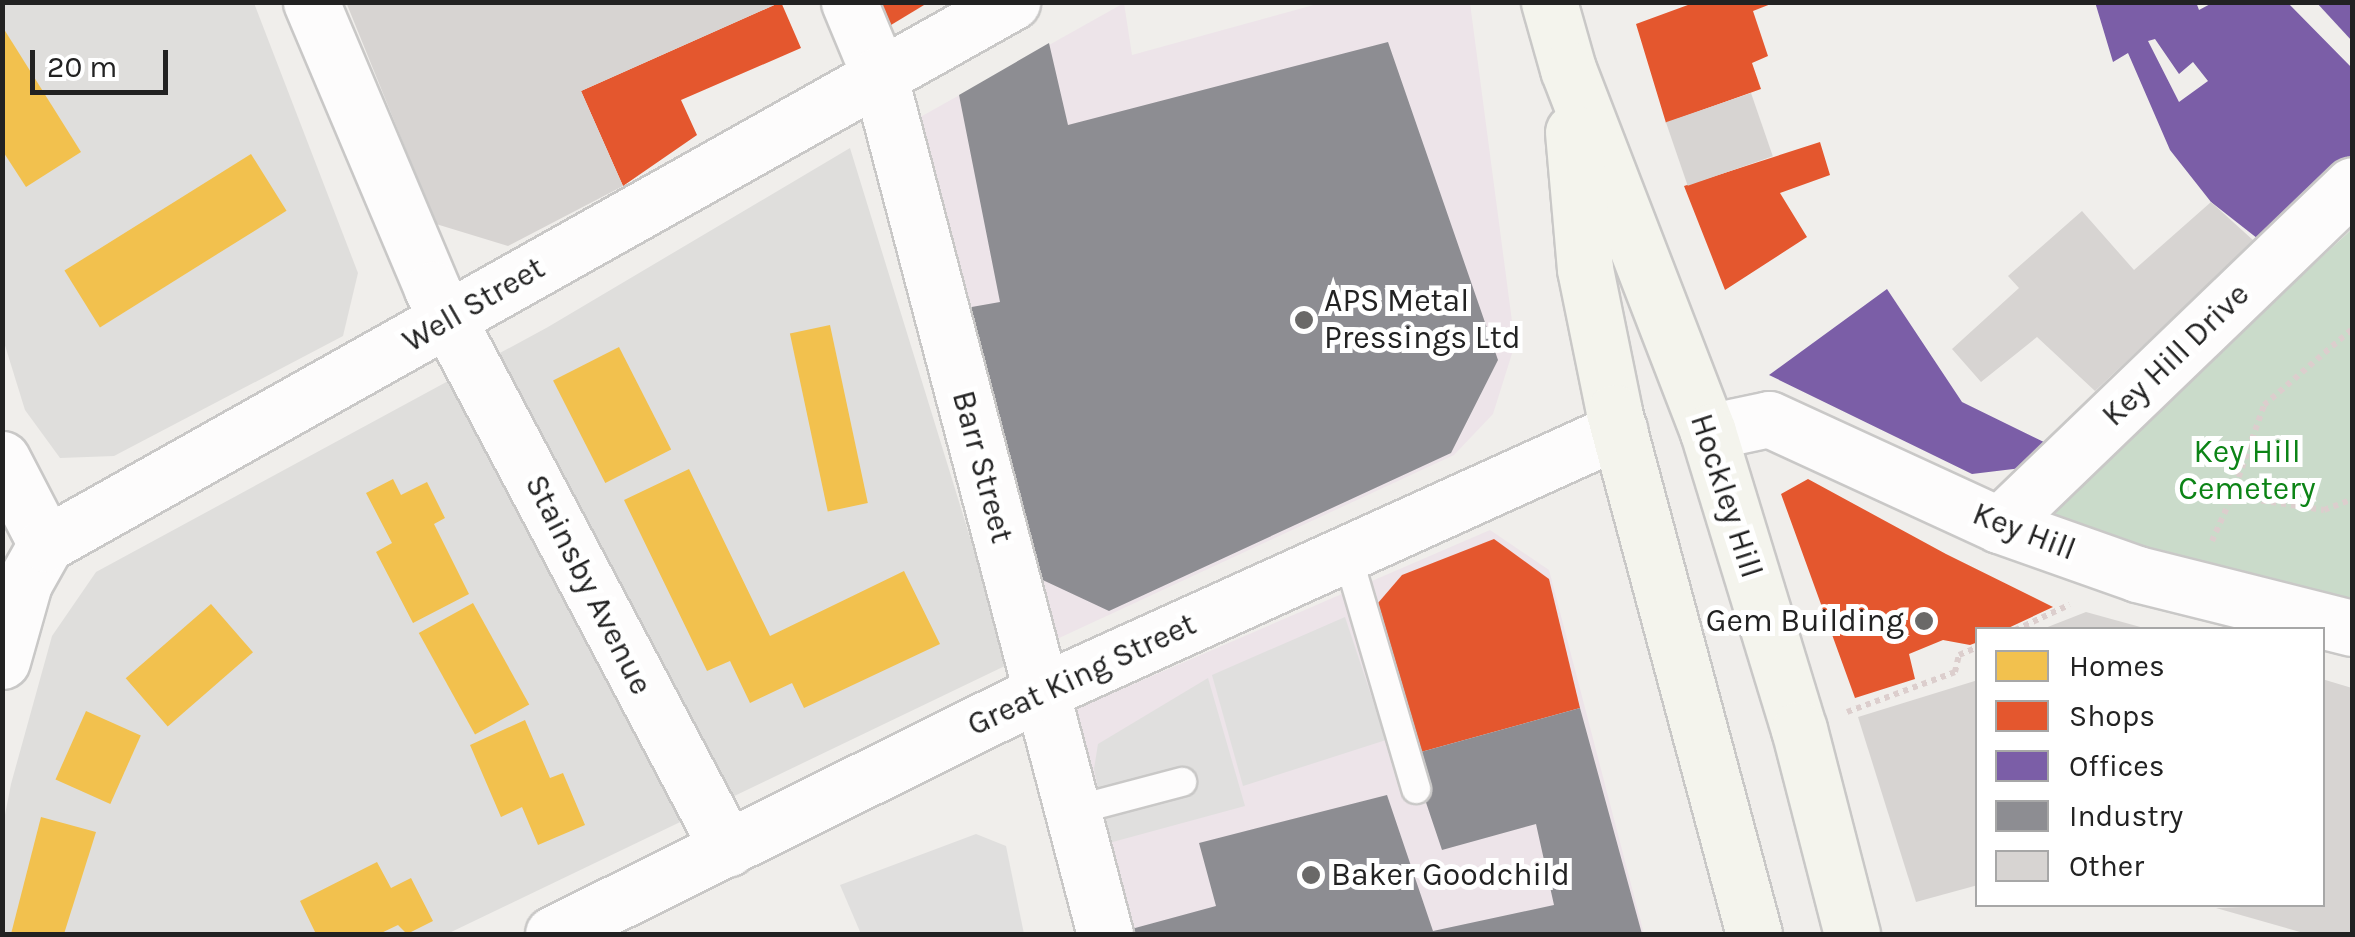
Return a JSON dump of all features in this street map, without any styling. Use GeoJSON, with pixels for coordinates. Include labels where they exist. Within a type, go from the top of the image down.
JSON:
{"type":"FeatureCollection","features":[{"type":"Feature","properties":{"kind":"main road","name":"Hockley Hill"},"geometry":{"type":"LineString","coordinates":[[1550,2],[1568,69],[1708,432],[1798,730],[1852,934]]}},
{"type":"Feature","properties":{"kind":"main road","name":"Hockley Hill"},"geometry":{"type":"LineString","coordinates":[[1568,69],[1585,269],[1618,430],[1754,934]]}},
{"type":"Feature","properties":{"kind":"street","name":"Stainsby Avenue"},"geometry":{"type":"LineString","coordinates":[[310,2],[450,320],[728,849]]}},
{"type":"Feature","properties":{"kind":"street","name":"Barr Street"},"geometry":{"type":"LineString","coordinates":[[848,2],[879,74],[1105,934]]}},
{"type":"Feature","properties":{"kind":"street","name":"Well Street"},"geometry":{"type":"LineString","coordinates":[[46,544],[1012,2]]}},
{"type":"Feature","properties":{"kind":"street","name":"Key Hill Drive"},"geometry":{"type":"LineString","coordinates":[[1999,525],[2352,185]]}},
{"type":"Feature","properties":{"kind":"street","name":"Key Hill"},"geometry":{"type":"LineString","coordinates":[[1708,432],[1769,419],[1999,525],[2196,590],[2246,616],[2352,628]]}},
{"type":"Feature","properties":{"kind":"street","name":"Great King Street"},"geometry":{"type":"LineString","coordinates":[[553,934],[1041,692],[1618,430]]}},
{"type":"Feature","properties":{"kind":"street"},"geometry":{"type":"LineString","coordinates":[[2,459],[46,544],[24,582],[2,661]]}},
{"type":"Feature","properties":{"kind":"lane"},"geometry":{"type":"LineString","coordinates":[[1346,554],[1416,789]]}},
{"type":"Feature","properties":{"kind":"lane"},"geometry":{"type":"LineString","coordinates":[[1072,811],[1182,782]]}},
{"type":"Feature","properties":{"kind":"path"},"geometry":{"type":"LineString","coordinates":[[2196,590],[2264,406],[2352,329]]}},
{"type":"Feature","properties":{"kind":"path"},"geometry":{"type":"LineString","coordinates":[[2232,496],[2324,510],[2352,499]]}},
{"type":"Feature","properties":{"kind":"path"},"geometry":{"type":"LineString","coordinates":[[1798,730],[1955,672],[1959,655],[1975,648]]}},
{"type":"Feature","properties":{"kind":"shaded area"},"geometry":{"type":"Polygon","coordinates":[[[2,3],[254,3],[358,273],[343,336],[114,456],[60,458],[25,410],[3,339],[2,3]]]}},
{"type":"Feature","properties":{"kind":"shaded area","name":"APS Metal Pressings Ltd"},"geometry":{"type":"Polygon","coordinates":[[[1124,3],[1132,55],[1321,3],[1470,3],[1515,344],[1493,414],[1454,455],[1057,639],[915,120],[1124,3]]]}},
{"type":"Feature","properties":{"kind":"shaded area"},"geometry":{"type":"Polygon","coordinates":[[[850,148],[1009,664],[447,934],[3,934],[3,825],[11,784],[52,636],[96,572],[548,327],[850,148]]]}},
{"type":"Feature","properties":{"kind":"shaded area"},"geometry":{"type":"Polygon","coordinates":[[[1490,530],[1549,570],[1644,934],[1122,934],[1064,714],[1490,530]]]}},
{"type":"Feature","properties":{"kind":"shaded area"},"geometry":{"type":"Polygon","coordinates":[[[1345,617],[1386,740],[1243,786],[1212,675],[1345,617]]]}},
{"type":"Feature","properties":{"kind":"shaded area"},"geometry":{"type":"Polygon","coordinates":[[[1208,678],[1245,806],[1109,843],[1094,769],[1098,744],[1208,678]]]}},
{"type":"Feature","properties":{"kind":"shaded area"},"geometry":{"type":"Polygon","coordinates":[[[976,834],[1006,846],[1024,934],[861,934],[840,885],[976,834]]]}},
{"type":"Feature","properties":{"kind":"green space","name":"Key Hill Cemetery"},"geometry":{"type":"Polygon","coordinates":[[[2352,229],[2352,609],[2043,515],[2352,229]]]}},
{"type":"Feature","properties":{"kind":"building: Homes"},"geometry":{"type":"Polygon","coordinates":[[[2,26],[81,152],[26,187],[2,150],[2,26]]]}},
{"type":"Feature","properties":{"kind":"building: Homes"},"geometry":{"type":"Polygon","coordinates":[[[251,154],[287,211],[100,327],[64,271],[251,154]]]}},
{"type":"Feature","properties":{"kind":"building: Homes"},"geometry":{"type":"Polygon","coordinates":[[[830,325],[868,503],[828,512],[790,334],[830,325]]]}},
{"type":"Feature","properties":{"kind":"building: Homes"},"geometry":{"type":"Polygon","coordinates":[[[619,347],[671,449],[605,483],[553,381],[619,347]]]}},
{"type":"Feature","properties":{"kind":"building: Homes"},"geometry":{"type":"Polygon","coordinates":[[[689,469],[770,636],[904,571],[940,644],[804,708],[792,683],[750,703],[730,661],[707,671],[624,500],[689,469]]]}},
{"type":"Feature","properties":{"kind":"building: Homes"},"geometry":{"type":"Polygon","coordinates":[[[393,479],[401,495],[427,482],[445,518],[434,524],[469,594],[413,623],[376,552],[392,543],[366,493],[393,479]]]}},
{"type":"Feature","properties":{"kind":"building: Homes"},"geometry":{"type":"Polygon","coordinates":[[[473,603],[529,704],[475,735],[419,633],[473,603]]]}},
{"type":"Feature","properties":{"kind":"building: Homes"},"geometry":{"type":"Polygon","coordinates":[[[211,604],[253,652],[168,726],[126,678],[211,604]]]}},
{"type":"Feature","properties":{"kind":"building: Homes"},"geometry":{"type":"Polygon","coordinates":[[[86,711],[141,735],[110,804],[55,780],[86,711]]]}},
{"type":"Feature","properties":{"kind":"building: Homes"},"geometry":{"type":"Polygon","coordinates":[[[525,720],[550,778],[563,773],[585,825],[538,845],[522,807],[501,817],[470,745],[525,720]]]}},
{"type":"Feature","properties":{"kind":"building: Homes"},"geometry":{"type":"Polygon","coordinates":[[[41,817],[96,832],[64,934],[11,934],[41,817]]]}},
{"type":"Feature","properties":{"kind":"building: Homes"},"geometry":{"type":"Polygon","coordinates":[[[377,862],[391,888],[411,878],[433,921],[407,934],[398,925],[379,934],[316,934],[300,901],[377,862]]]}},
{"type":"Feature","properties":{"kind":"building: Shops"},"geometry":{"type":"Polygon","coordinates":[[[781,2],[801,48],[681,100],[697,135],[623,186],[581,91],[781,2]]]}},
{"type":"Feature","properties":{"kind":"building: Shops"},"geometry":{"type":"Polygon","coordinates":[[[881,2],[929,2],[891,25],[881,2]]]}},
{"type":"Feature","properties":{"kind":"building: Shops"},"geometry":{"type":"Polygon","coordinates":[[[1696,2],[1776,2],[1753,11],[1768,56],[1752,63],[1761,89],[1666,123],[1636,24],[1696,2]]]}},
{"type":"Feature","properties":{"kind":"building: Shops"},"geometry":{"type":"Polygon","coordinates":[[[1820,142],[1830,175],[1780,193],[1807,237],[1725,290],[1684,186],[1820,142]]]}},
{"type":"Feature","properties":{"kind":"building: Shops"},"geometry":{"type":"Polygon","coordinates":[[[1808,479],[2053,607],[2010,627],[1975,627],[1975,643],[1970,645],[1943,640],[1909,654],[1915,679],[1855,698],[1781,494],[1808,479]]]}},
{"type":"Feature","properties":{"kind":"building: Shops"},"geometry":{"type":"Polygon","coordinates":[[[1494,539],[1549,579],[1580,708],[1410,755],[1374,633],[1378,603],[1402,575],[1494,539]]]}},
{"type":"Feature","properties":{"kind":"building: Offices"},"geometry":{"type":"Polygon","coordinates":[[[2095,2],[2196,2],[2199,10],[2214,2],[2287,2],[2352,68],[2352,162],[2262,242],[2211,202],[2170,150],[2128,53],[2113,62],[2095,2]],[[2155,39],[2148,41],[2179,102],[2208,81],[2193,62],[2179,74],[2155,39]]]}},
{"type":"Feature","properties":{"kind":"building: Offices"},"geometry":{"type":"Polygon","coordinates":[[[2316,2],[2352,2],[2352,41],[2316,2]]]}},
{"type":"Feature","properties":{"kind":"building: Offices"},"geometry":{"type":"Polygon","coordinates":[[[1887,289],[1962,402],[2050,445],[2038,466],[1972,474],[1769,375],[1887,289]]]}},
{"type":"Feature","properties":{"kind":"building: Industry","name":"APS Metal Pressings Ltd"},"geometry":{"type":"Polygon","coordinates":[[[1388,42],[1498,360],[1451,453],[1109,611],[1032,575],[966,308],[1000,302],[959,95],[1049,43],[1068,125],[1388,42]]]}},
{"type":"Feature","properties":{"kind":"building: Industry"},"geometry":{"type":"Polygon","coordinates":[[[1580,708],[1642,934],[1113,934],[1216,906],[1199,843],[1387,795],[1433,931],[1554,905],[1536,824],[1442,850],[1410,755],[1580,708]]]}},
{"type":"Feature","properties":{"kind":"building: Other"},"geometry":{"type":"Polygon","coordinates":[[[346,2],[781,2],[581,91],[623,186],[508,246],[436,224],[346,2]]]}},
{"type":"Feature","properties":{"kind":"building: Other"},"geometry":{"type":"Polygon","coordinates":[[[1751,93],[1773,156],[1688,186],[1666,122],[1751,93]]]}},
{"type":"Feature","properties":{"kind":"building: Other"},"geometry":{"type":"Polygon","coordinates":[[[2211,202],[2254,241],[2095,391],[2037,337],[1981,382],[1952,349],[2019,288],[2008,276],[2082,211],[2134,270],[2211,202]]]}},
{"type":"Feature","properties":{"kind":"building: Other"},"geometry":{"type":"Polygon","coordinates":[[[2086,612],[2140,627],[2048,627],[2086,612]]]}},
{"type":"Feature","properties":{"kind":"building: Other"},"geometry":{"type":"Polygon","coordinates":[[[2325,680],[2352,688],[2352,934],[2307,934],[2216,908],[2325,907],[2325,680]]]}},
{"type":"Feature","properties":{"kind":"building: Other"},"geometry":{"type":"Polygon","coordinates":[[[1975,681],[1975,886],[1916,902],[1858,717],[1975,681]]]}},
{"type":"Feature","properties":{"kind":"place","name":"APS Metal Pressings Ltd"},"geometry":{"type":"Point","coordinates":[1304,320]}},
{"type":"Feature","properties":{"kind":"place","name":"Gem Building"},"geometry":{"type":"Point","coordinates":[1924,621]}},
{"type":"Feature","properties":{"kind":"place","name":"Baker Goodchild"},"geometry":{"type":"Point","coordinates":[1311,875]}}]}
